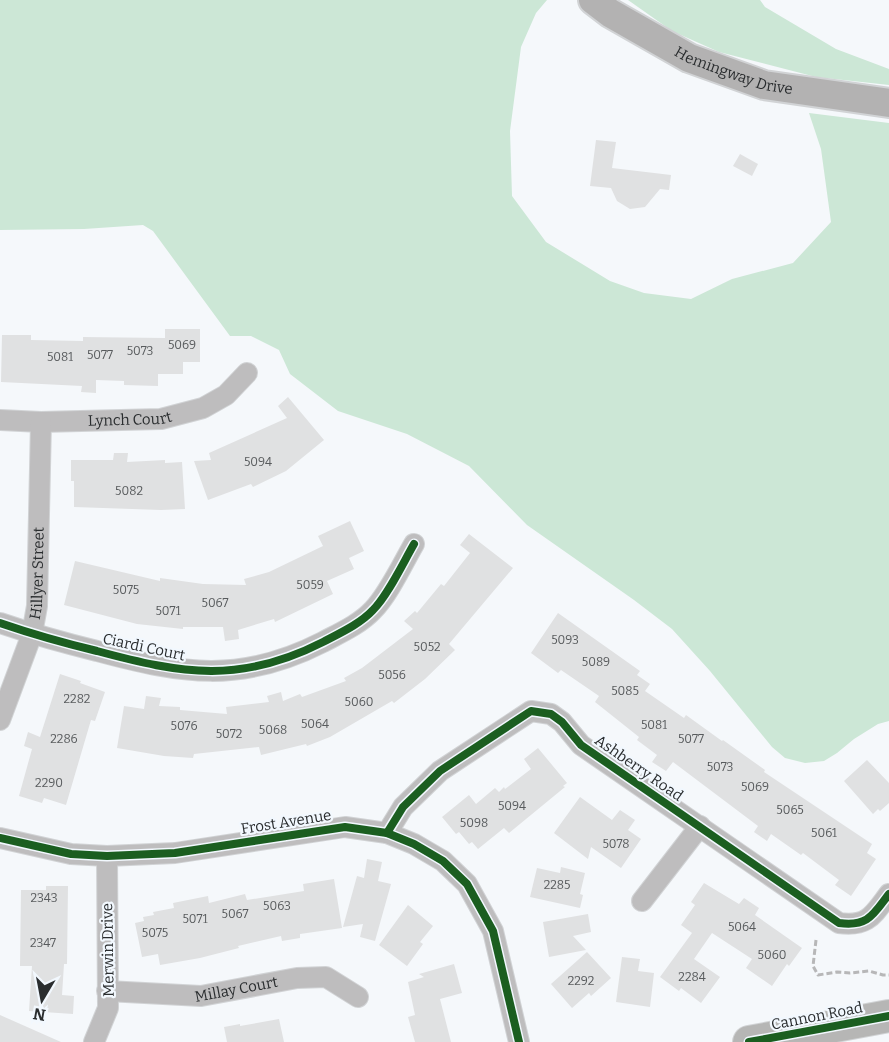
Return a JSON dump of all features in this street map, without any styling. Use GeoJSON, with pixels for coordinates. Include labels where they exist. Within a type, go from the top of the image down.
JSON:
{"type":"FeatureCollection","features":[{"type":"Feature","properties":{"kind":"main road","name":"Cannon Road"},"geometry":{"type":"LineString","coordinates":[[749,1042],[889,1016]]}},
{"type":"Feature","properties":{"kind":"street","name":"Hemingway Drive"},"geometry":{"type":"LineString","coordinates":[[593,0],[610,13],[689,58],[764,85],[889,103]]}},
{"type":"Feature","properties":{"kind":"street","name":"Lynch Court"},"geometry":{"type":"LineString","coordinates":[[0,420],[41,422],[161,419],[203,408],[226,395],[247,374]]}},
{"type":"Feature","properties":{"kind":"street","name":"Hillyer Street"},"geometry":{"type":"LineString","coordinates":[[0,720],[32,634],[37,606],[41,422]]}},
{"type":"Feature","properties":{"kind":"street","name":"Ciardi Court"},"geometry":{"type":"LineString","coordinates":[[0,623],[32,634],[148,665],[200,672],[248,669],[295,656],[348,629],[374,610],[414,544]]}},
{"type":"Feature","properties":{"kind":"street","name":"Ashberry Road"},"geometry":{"type":"LineString","coordinates":[[387,833],[403,807],[440,771],[531,711],[551,714],[562,722],[581,745],[839,924],[862,923],[871,917],[889,894]]}},
{"type":"Feature","properties":{"kind":"street"},"geometry":{"type":"LineString","coordinates":[[642,901],[700,826]]}},
{"type":"Feature","properties":{"kind":"street","name":"Frost Avenue"},"geometry":{"type":"LineString","coordinates":[[0,838],[71,854],[107,856],[175,853],[345,827],[387,833],[414,844],[443,861],[468,884],[493,931],[519,1042]]}},
{"type":"Feature","properties":{"kind":"street","name":"Merwin Drive"},"geometry":{"type":"LineString","coordinates":[[94,1042],[108,1008],[107,856]]}},
{"type":"Feature","properties":{"kind":"street","name":"Millay Court"},"geometry":{"type":"LineString","coordinates":[[108,991],[201,996],[297,978],[326,977],[358,997]]}},
{"type":"Feature","properties":{"kind":"path"},"geometry":{"type":"LineString","coordinates":[[816,940],[813,966],[818,975],[869,971],[889,975]]}},
{"type":"Feature","properties":{"kind":"green space"},"geometry":{"type":"Polygon","coordinates":[[[0,0],[547,0],[536,13],[521,47],[510,131],[512,196],[546,242],[610,281],[644,293],[691,299],[732,279],[793,263],[831,222],[821,149],[809,113],[889,123],[889,721],[878,724],[824,761],[805,763],[785,758],[772,747],[710,671],[672,629],[527,525],[469,466],[407,434],[338,411],[290,374],[279,350],[251,336],[230,336],[153,231],[143,225],[84,229],[0,230],[0,0]]]}},
{"type":"Feature","properties":{"kind":"green space"},"geometry":{"type":"Polygon","coordinates":[[[628,0],[760,0],[765,7],[836,49],[889,69],[889,85],[816,77],[719,52],[672,31],[628,0]]]}},
{"type":"Feature","properties":{"kind":"building"},"geometry":{"type":"Polygon","coordinates":[[[596,140],[616,142],[612,168],[671,175],[669,190],[660,189],[645,207],[630,209],[617,201],[611,188],[590,186],[596,140]]]}},
{"type":"Feature","properties":{"kind":"building"},"geometry":{"type":"Polygon","coordinates":[[[740,154],[758,164],[752,176],[733,166],[740,154]]]}},
{"type":"Feature","properties":{"kind":"building"},"geometry":{"type":"Polygon","coordinates":[[[165,329],[200,329],[200,362],[183,362],[183,374],[158,374],[158,386],[124,385],[124,381],[96,380],[96,393],[81,392],[82,386],[1,382],[2,335],[31,335],[31,340],[83,341],[83,337],[165,338],[165,329]]]}},
{"type":"Feature","properties":{"kind":"building"},"geometry":{"type":"Polygon","coordinates":[[[288,397],[324,440],[286,471],[253,487],[251,484],[208,500],[194,461],[211,460],[209,453],[287,418],[278,406],[288,397]]]}},
{"type":"Feature","properties":{"kind":"building"},"geometry":{"type":"Polygon","coordinates":[[[114,453],[128,453],[127,462],[165,460],[165,463],[182,462],[185,509],[74,507],[71,460],[113,460],[114,453]]]}},
{"type":"Feature","properties":{"kind":"building"},"geometry":{"type":"Polygon","coordinates":[[[350,521],[364,551],[349,558],[354,569],[327,581],[333,594],[275,622],[274,619],[238,630],[239,639],[225,641],[223,627],[183,627],[183,629],[137,624],[64,605],[75,561],[160,581],[160,578],[203,584],[246,585],[244,579],[269,572],[323,546],[318,536],[350,521]]]}},
{"type":"Feature","properties":{"kind":"building"},"geometry":{"type":"Polygon","coordinates":[[[469,534],[513,568],[449,644],[455,650],[425,679],[394,703],[392,701],[330,737],[307,746],[306,744],[261,755],[259,747],[194,754],[193,758],[164,756],[117,748],[124,706],[144,709],[146,696],[161,698],[159,706],[227,714],[226,707],[269,702],[267,696],[281,692],[283,701],[300,694],[302,697],[346,681],[344,678],[362,668],[413,629],[404,621],[415,611],[417,613],[441,584],[444,586],[470,553],[460,545],[469,534]]]}},
{"type":"Feature","properties":{"kind":"building"},"geometry":{"type":"Polygon","coordinates":[[[558,613],[640,671],[637,675],[650,684],[645,691],[684,718],[686,715],[765,770],[764,772],[872,844],[867,853],[876,859],[851,896],[835,885],[839,880],[803,853],[801,855],[771,834],[767,841],[754,832],[758,826],[673,762],[666,771],[652,762],[657,755],[637,740],[639,737],[595,702],[599,696],[561,670],[558,673],[531,653],[558,613]]]}},
{"type":"Feature","properties":{"kind":"building"},"geometry":{"type":"Polygon","coordinates":[[[60,674],[105,692],[95,721],[91,720],[66,805],[44,798],[42,803],[19,796],[32,749],[24,746],[28,732],[40,737],[60,674]]]}},
{"type":"Feature","properties":{"kind":"building"},"geometry":{"type":"Polygon","coordinates":[[[538,748],[567,783],[563,786],[565,787],[509,833],[504,828],[478,849],[472,842],[469,844],[459,832],[456,834],[442,817],[469,795],[476,804],[495,788],[499,792],[504,787],[505,789],[531,769],[524,759],[538,748]]]}},
{"type":"Feature","properties":{"kind":"building"},"geometry":{"type":"Polygon","coordinates":[[[867,760],[889,783],[889,803],[873,814],[844,781],[867,760]]]}},
{"type":"Feature","properties":{"kind":"building"},"geometry":{"type":"Polygon","coordinates":[[[580,797],[612,820],[620,810],[635,820],[628,830],[641,839],[621,868],[591,847],[588,859],[554,833],[580,797]]]}},
{"type":"Feature","properties":{"kind":"building"},"geometry":{"type":"Polygon","coordinates":[[[367,859],[382,862],[378,881],[391,884],[375,941],[360,937],[363,924],[343,927],[357,876],[364,878],[367,859]]]}},
{"type":"Feature","properties":{"kind":"building"},"geometry":{"type":"Polygon","coordinates":[[[561,867],[585,873],[580,894],[583,895],[580,908],[530,897],[537,868],[560,873],[561,867]]]}},
{"type":"Feature","properties":{"kind":"building"},"geometry":{"type":"Polygon","coordinates":[[[334,879],[342,928],[300,934],[300,938],[282,941],[281,936],[200,958],[160,965],[158,954],[142,957],[135,923],[144,921],[143,917],[154,915],[153,912],[174,908],[173,903],[208,896],[209,903],[245,894],[247,900],[304,891],[303,884],[334,879]]]}},
{"type":"Feature","properties":{"kind":"building"},"geometry":{"type":"Polygon","coordinates":[[[704,883],[739,904],[744,898],[759,908],[755,915],[802,948],[789,966],[787,964],[772,986],[746,968],[752,959],[712,933],[694,959],[720,977],[701,1003],[681,988],[679,991],[660,977],[692,933],[681,925],[695,905],[691,902],[704,883]]]}},
{"type":"Feature","properties":{"kind":"building"},"geometry":{"type":"Polygon","coordinates":[[[46,886],[68,886],[67,964],[64,964],[62,995],[74,996],[73,1014],[29,1011],[32,966],[20,966],[21,890],[46,890],[46,886]]]}},
{"type":"Feature","properties":{"kind":"building"},"geometry":{"type":"Polygon","coordinates":[[[408,905],[433,926],[420,942],[423,944],[407,966],[379,945],[408,905]]]}},
{"type":"Feature","properties":{"kind":"building"},"geometry":{"type":"Polygon","coordinates":[[[588,914],[591,932],[573,936],[586,950],[549,957],[543,922],[588,914]]]}},
{"type":"Feature","properties":{"kind":"building"},"geometry":{"type":"Polygon","coordinates":[[[587,952],[611,978],[591,996],[589,993],[572,1008],[551,984],[587,952]]]}},
{"type":"Feature","properties":{"kind":"building"},"geometry":{"type":"Polygon","coordinates":[[[622,957],[640,959],[638,971],[654,973],[650,1007],[616,1002],[622,957]]]}},
{"type":"Feature","properties":{"kind":"building"},"geometry":{"type":"Polygon","coordinates":[[[454,964],[462,993],[440,999],[451,1042],[415,1042],[408,1017],[415,1015],[408,982],[424,977],[419,974],[454,964]]]}},
{"type":"Feature","properties":{"kind":"building"},"geometry":{"type":"Polygon","coordinates":[[[0,1015],[61,1042],[0,1042],[0,1015]]]}},
{"type":"Feature","properties":{"kind":"building"},"geometry":{"type":"Polygon","coordinates":[[[279,1019],[284,1042],[227,1042],[224,1027],[279,1019]]]}},
{"type":"Feature","properties":{"kind":"cycle path"},"geometry":{"type":"LineString","coordinates":[[0,623],[60,642],[157,665],[211,671],[265,664],[323,642],[362,620],[379,604],[414,544]]}},
{"type":"Feature","properties":{"kind":"cycle path"},"geometry":{"type":"LineString","coordinates":[[387,833],[403,807],[440,771],[531,711],[551,714],[562,722],[581,745],[839,923],[857,923],[869,918],[889,894]]}},
{"type":"Feature","properties":{"kind":"cycle path"},"geometry":{"type":"LineString","coordinates":[[0,838],[71,854],[107,856],[175,853],[345,827],[387,833],[414,844],[443,861],[467,884],[493,931],[519,1042]]}},
{"type":"Feature","properties":{"kind":"cycle path"},"geometry":{"type":"LineString","coordinates":[[749,1042],[889,1016]]}}]}
